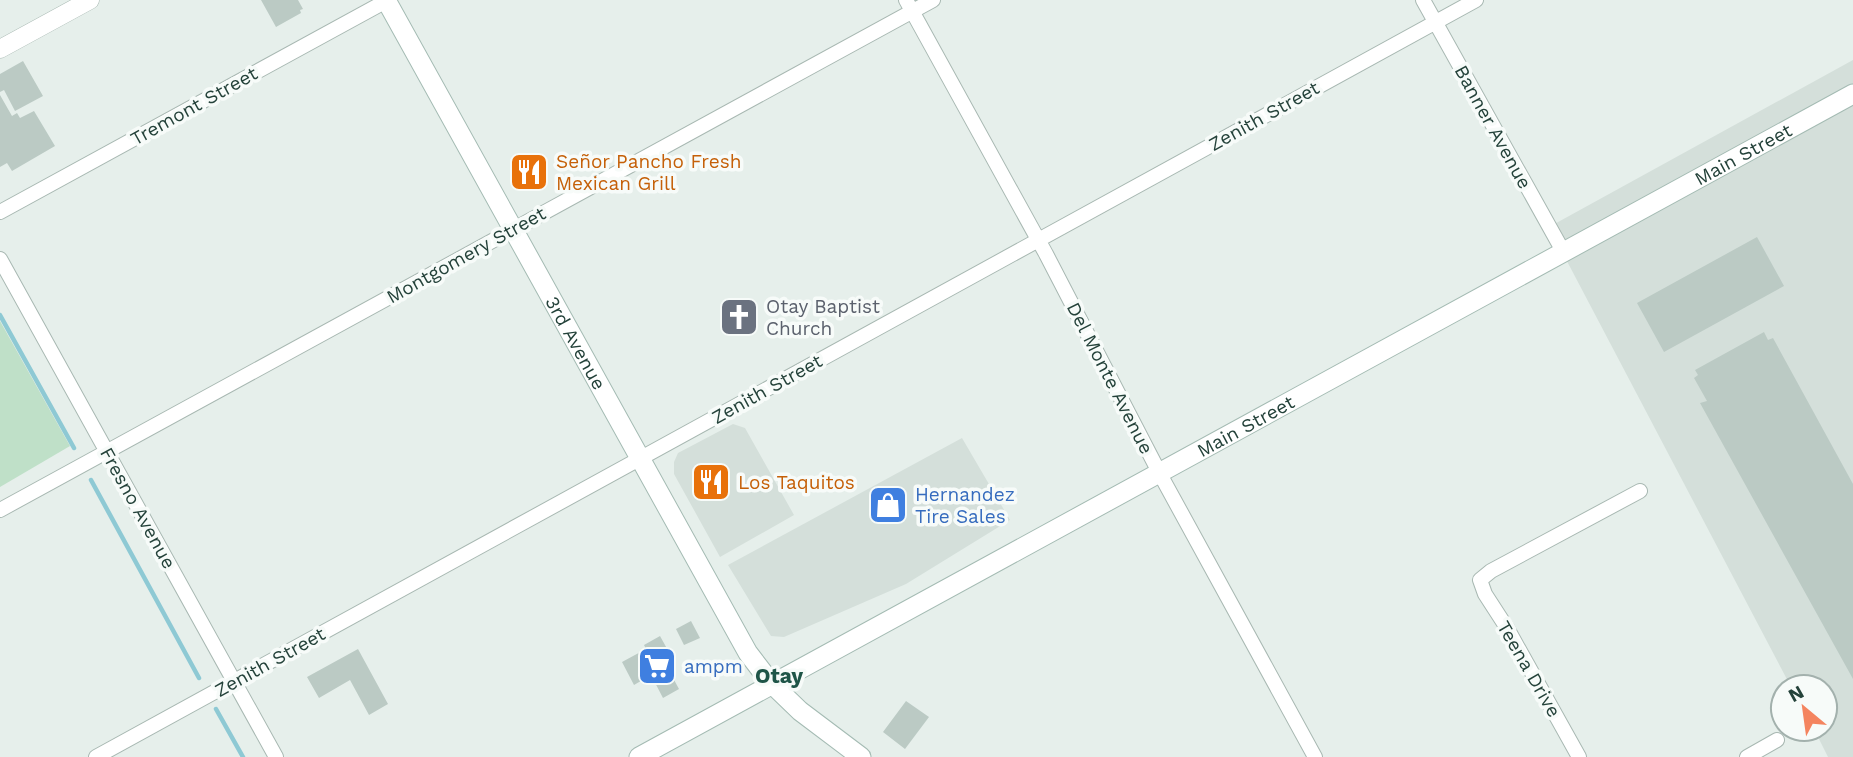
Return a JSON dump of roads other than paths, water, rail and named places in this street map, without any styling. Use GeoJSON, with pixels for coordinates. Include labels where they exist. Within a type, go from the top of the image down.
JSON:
{"type":"FeatureCollection","features":[{"type":"Feature","properties":{"kind":"main road","name":"3rd Avenue"},"geometry":{"type":"LineString","coordinates":[[387,0],[748,653],[771,683],[800,711],[861,757]]}},
{"type":"Feature","properties":{"kind":"main road","name":"Main Street"},"geometry":{"type":"LineString","coordinates":[[639,757],[1853,94]]}},
{"type":"Feature","properties":{"kind":"street"},"geometry":{"type":"LineString","coordinates":[[0,49],[90,0]]}},
{"type":"Feature","properties":{"kind":"street","name":"Tremont Street"},"geometry":{"type":"LineString","coordinates":[[0,212],[387,0]]}},
{"type":"Feature","properties":{"kind":"street","name":"Montgomery Street"},"geometry":{"type":"LineString","coordinates":[[0,510],[513,229],[909,6],[933,0]]}},
{"type":"Feature","properties":{"kind":"street","name":"Banner Avenue"},"geometry":{"type":"LineString","coordinates":[[1423,0],[1564,253]]}},
{"type":"Feature","properties":{"kind":"street","name":"Zenith Street"},"geometry":{"type":"LineString","coordinates":[[96,757],[1476,0]]}},
{"type":"Feature","properties":{"kind":"street","name":"Del Monte Avenue"},"geometry":{"type":"LineString","coordinates":[[909,6],[1038,240],[1160,474],[1315,757]]}},
{"type":"Feature","properties":{"kind":"street","name":"Fresno Avenue"},"geometry":{"type":"LineString","coordinates":[[0,259],[276,757]]}},
{"type":"Feature","properties":{"kind":"street","name":"Teena Drive"},"geometry":{"type":"LineString","coordinates":[[1579,757],[1485,594],[1480,580],[1491,571],[1640,491]]}},
{"type":"Feature","properties":{"kind":"street"},"geometry":{"type":"LineString","coordinates":[[1747,757],[1771,743]]}},
{"type":"Feature","properties":{"kind":"waterway"},"geometry":{"type":"LineString","coordinates":[[0,315],[74,448]]}},
{"type":"Feature","properties":{"kind":"waterway"},"geometry":{"type":"LineString","coordinates":[[91,480],[199,678]]}},
{"type":"Feature","properties":{"kind":"waterway"},"geometry":{"type":"LineString","coordinates":[[216,709],[243,757]]}},
{"type":"Feature","properties":{"kind":"place","name":"Señor Pancho Fresh Mexican Grill"},"geometry":{"type":"Point","coordinates":[529,172]}},
{"type":"Feature","properties":{"kind":"place","name":"Otay Baptist Church"},"geometry":{"type":"Point","coordinates":[739,317]}},
{"type":"Feature","properties":{"kind":"place","name":"Los Taquitos"},"geometry":{"type":"Point","coordinates":[711,482]}},
{"type":"Feature","properties":{"kind":"place","name":"Hernandez Tire Sales"},"geometry":{"type":"Point","coordinates":[888,505]}},
{"type":"Feature","properties":{"kind":"place","name":"ampm"},"geometry":{"type":"Point","coordinates":[657,666]}},
{"type":"Feature","properties":{"kind":"district","name":"Otay"},"geometry":{"type":"Point","coordinates":[779,675]}}]}
